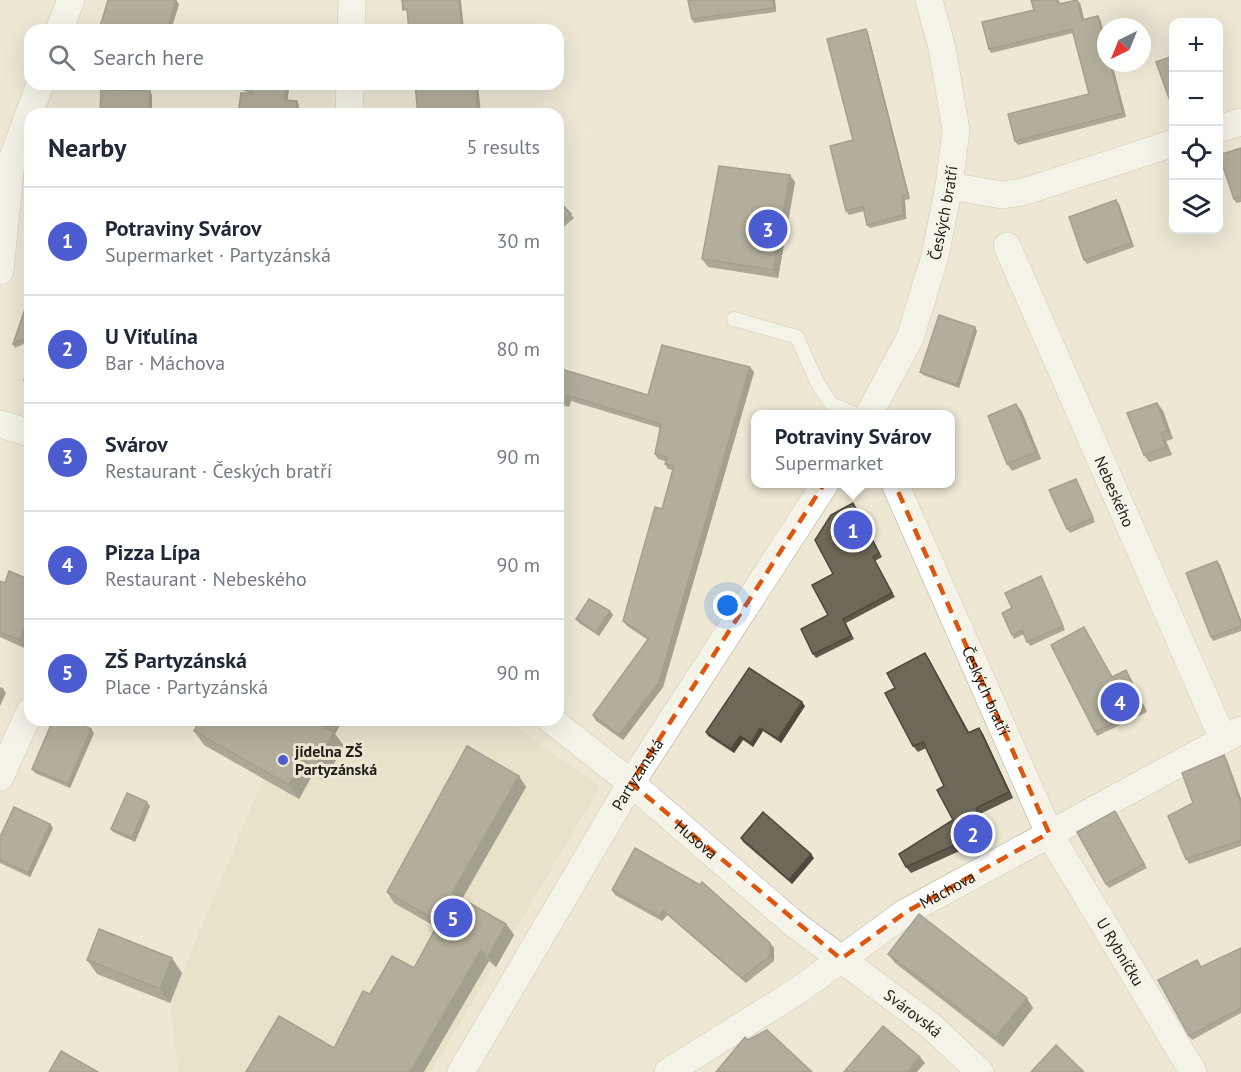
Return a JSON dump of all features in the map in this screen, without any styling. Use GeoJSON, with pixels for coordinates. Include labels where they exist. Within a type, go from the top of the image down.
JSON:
{"type":"FeatureCollection","features":[{"type":"Feature","properties":{"kind":"street"},"geometry":{"type":"LineString","coordinates":[[61,24],[71,0]]}},
{"type":"Feature","properties":{"kind":"street"},"geometry":{"type":"LineString","coordinates":[[351,24],[352,0]]}},
{"type":"Feature","properties":{"kind":"street","name":"Českých bratří"},"geometry":{"type":"LineString","coordinates":[[871,410],[910,338],[935,256],[949,186],[956,130],[942,48],[929,0]]}},
{"type":"Feature","properties":{"kind":"street"},"geometry":{"type":"LineString","coordinates":[[31,108],[38,90]]}},
{"type":"Feature","properties":{"kind":"street"},"geometry":{"type":"LineString","coordinates":[[349,108],[350,90]]}},
{"type":"Feature","properties":{"kind":"street"},"geometry":{"type":"LineString","coordinates":[[1223,127],[1241,122]]}},
{"type":"Feature","properties":{"kind":"street"},"geometry":{"type":"LineString","coordinates":[[0,271],[11,163],[24,128]]}},
{"type":"Feature","properties":{"kind":"street"},"geometry":{"type":"LineString","coordinates":[[949,186],[1002,195],[1023,192],[1169,144]]}},
{"type":"Feature","properties":{"kind":"street","name":"Nebeského"},"geometry":{"type":"LineString","coordinates":[[1007,246],[1232,734]]}},
{"type":"Feature","properties":{"kind":"street"},"geometry":{"type":"LineString","coordinates":[[0,424],[24,431]]}},
{"type":"Feature","properties":{"kind":"street","name":"Partyzánská"},"geometry":{"type":"LineString","coordinates":[[461,1072],[632,783],[822,488]]}},
{"type":"Feature","properties":{"kind":"street","name":"Českých bratří"},"geometry":{"type":"LineString","coordinates":[[897,488],[1049,833]]}},
{"type":"Feature","properties":{"kind":"street"},"geometry":{"type":"LineString","coordinates":[[0,777],[24,724]]}},
{"type":"Feature","properties":{"kind":"street","name":"Husova"},"geometry":{"type":"LineString","coordinates":[[559,726],[632,783],[793,923],[841,959]]}},
{"type":"Feature","properties":{"kind":"street","name":"Máchova"},"geometry":{"type":"LineString","coordinates":[[668,1072],[799,990],[906,912],[1232,734]]}},
{"type":"Feature","properties":{"kind":"street","name":"U Rybníčku"},"geometry":{"type":"LineString","coordinates":[[1049,833],[1193,1072]]}},
{"type":"Feature","properties":{"kind":"street","name":"Svárovská"},"geometry":{"type":"LineString","coordinates":[[841,959],[931,1026],[980,1072]]}},
{"type":"Feature","properties":{"kind":"lane"},"geometry":{"type":"LineString","coordinates":[[734,319],[797,337],[831,404],[845,410]]}},
{"type":"Feature","properties":{"kind":"highlighted area"},"geometry":{"type":"Polygon","coordinates":[[[866,419],[1049,833],[906,912],[841,959],[631,783],[866,419]]]}},
{"type":"Feature","properties":{"kind":"shaded area"},"geometry":{"type":"Polygon","coordinates":[[[215,726],[515,726],[600,787],[431,1072],[178,1072],[170,1003],[263,779],[204,745],[215,726]]]}},
{"type":"Feature","properties":{"kind":"building"},"geometry":{"type":"Polygon","coordinates":[[[108,0],[176,0],[169,24],[101,24],[108,0]]]}},
{"type":"Feature","properties":{"kind":"building"},"geometry":{"type":"Polygon","coordinates":[[[402,0],[459,0],[461,24],[408,24],[407,9],[403,10],[402,0]]]}},
{"type":"Feature","properties":{"kind":"building"},"geometry":{"type":"Polygon","coordinates":[[[688,0],[773,0],[774,8],[692,19],[688,0]]]}},
{"type":"Feature","properties":{"kind":"building"},"geometry":{"type":"Polygon","coordinates":[[[1031,0],[1057,0],[1059,4],[1077,0],[1082,20],[1098,16],[1097,72],[1112,72],[1123,113],[1015,141],[1008,114],[1089,94],[1072,29],[989,49],[982,22],[1034,10],[1031,0]]]}},
{"type":"Feature","properties":{"kind":"building"},"geometry":{"type":"Polygon","coordinates":[[[866,29],[908,195],[902,196],[903,215],[867,225],[863,206],[846,211],[830,146],[853,140],[827,39],[866,29]]]}},
{"type":"Feature","properties":{"kind":"building"},"geometry":{"type":"Polygon","coordinates":[[[1169,57],[1169,98],[1156,62],[1169,57]]]}},
{"type":"Feature","properties":{"kind":"building"},"geometry":{"type":"Polygon","coordinates":[[[101,90],[150,91],[149,108],[100,108],[101,90]]]}},
{"type":"Feature","properties":{"kind":"building"},"geometry":{"type":"Polygon","coordinates":[[[244,90],[286,90],[285,100],[297,101],[296,108],[239,108],[241,93],[254,93],[244,90]]]}},
{"type":"Feature","properties":{"kind":"building"},"geometry":{"type":"Polygon","coordinates":[[[416,90],[476,90],[478,108],[417,108],[416,90]]]}},
{"type":"Feature","properties":{"kind":"building"},"geometry":{"type":"Polygon","coordinates":[[[1241,148],[1241,197],[1234,199],[1223,167],[1223,154],[1241,148]]]}},
{"type":"Feature","properties":{"kind":"building"},"geometry":{"type":"Polygon","coordinates":[[[719,166],[790,175],[773,270],[702,259],[719,166]]]}},
{"type":"Feature","properties":{"kind":"building"},"geometry":{"type":"Polygon","coordinates":[[[1116,200],[1131,243],[1084,260],[1069,217],[1116,200]]]}},
{"type":"Feature","properties":{"kind":"building"},"geometry":{"type":"Polygon","coordinates":[[[564,206],[571,214],[564,220],[564,206]]]}},
{"type":"Feature","properties":{"kind":"building"},"geometry":{"type":"Polygon","coordinates":[[[24,312],[24,339],[13,344],[24,312]]]}},
{"type":"Feature","properties":{"kind":"building"},"geometry":{"type":"Polygon","coordinates":[[[939,315],[975,327],[957,385],[920,372],[939,315]]]}},
{"type":"Feature","properties":{"kind":"building"},"geometry":{"type":"Polygon","coordinates":[[[662,345],[750,367],[659,682],[619,735],[593,715],[649,638],[623,621],[655,507],[662,509],[674,466],[665,464],[667,457],[655,454],[661,424],[567,395],[566,402],[564,402],[564,370],[648,395],[662,345]]]}},
{"type":"Feature","properties":{"kind":"building"},"geometry":{"type":"Polygon","coordinates":[[[1157,403],[1167,431],[1161,433],[1166,447],[1144,455],[1127,413],[1157,403]]]}},
{"type":"Feature","properties":{"kind":"building"},"geometry":{"type":"Polygon","coordinates":[[[1016,404],[1036,452],[1007,464],[988,416],[1016,404]]]}},
{"type":"Feature","properties":{"kind":"building"},"geometry":{"type":"Polygon","coordinates":[[[1076,479],[1093,518],[1067,529],[1049,490],[1076,479]]]}},
{"type":"Feature","properties":{"kind":"building"},"geometry":{"type":"Polygon","coordinates":[[[853,503],[879,553],[873,557],[892,593],[843,619],[851,636],[813,654],[801,629],[828,615],[812,585],[833,574],[815,540],[831,515],[853,503]]]}},
{"type":"Feature","properties":{"kind":"building"},"geometry":{"type":"Polygon","coordinates":[[[1217,561],[1241,626],[1211,637],[1186,573],[1217,561]]]}},
{"type":"Feature","properties":{"kind":"building"},"geometry":{"type":"Polygon","coordinates":[[[9,571],[24,577],[24,629],[19,640],[0,632],[0,581],[5,583],[9,571]]]}},
{"type":"Feature","properties":{"kind":"building"},"geometry":{"type":"Polygon","coordinates":[[[1041,576],[1063,626],[1027,642],[1022,630],[1012,635],[1002,613],[1012,608],[1005,593],[1041,576]]]}},
{"type":"Feature","properties":{"kind":"building"},"geometry":{"type":"Polygon","coordinates":[[[589,599],[610,611],[596,632],[576,619],[589,599]]]}},
{"type":"Feature","properties":{"kind":"building"},"geometry":{"type":"Polygon","coordinates":[[[1084,627],[1112,677],[1126,670],[1144,708],[1095,732],[1051,645],[1084,627]]]}},
{"type":"Feature","properties":{"kind":"building"},"geometry":{"type":"Polygon","coordinates":[[[925,653],[968,733],[979,728],[1009,792],[976,808],[986,827],[980,830],[981,833],[906,867],[899,854],[953,820],[937,790],[944,786],[923,742],[913,746],[885,693],[895,688],[887,673],[925,653]]]}},
{"type":"Feature","properties":{"kind":"building"},"geometry":{"type":"Polygon","coordinates":[[[749,668],[802,702],[778,739],[760,728],[751,743],[740,736],[731,749],[706,732],[749,668]]]}},
{"type":"Feature","properties":{"kind":"building"},"geometry":{"type":"Polygon","coordinates":[[[50,726],[84,726],[91,729],[68,784],[32,769],[50,726]]]}},
{"type":"Feature","properties":{"kind":"building","name":"jídelna ZŠ Partyzánská"},"geometry":{"type":"Polygon","coordinates":[[[197,726],[322,726],[334,732],[314,767],[303,760],[289,785],[194,731],[197,726]]]}},
{"type":"Feature","properties":{"kind":"building"},"geometry":{"type":"Polygon","coordinates":[[[467,746],[519,776],[452,893],[506,924],[488,956],[481,950],[410,1072],[246,1072],[279,1016],[334,1048],[363,991],[370,994],[392,956],[414,968],[439,922],[387,892],[467,746]]]}},
{"type":"Feature","properties":{"kind":"building"},"geometry":{"type":"Polygon","coordinates":[[[1224,755],[1241,804],[1241,840],[1186,859],[1168,816],[1193,803],[1182,773],[1224,755]]]}},
{"type":"Feature","properties":{"kind":"building"},"geometry":{"type":"Polygon","coordinates":[[[127,793],[147,802],[132,838],[111,829],[127,793]]]}},
{"type":"Feature","properties":{"kind":"building"},"geometry":{"type":"Polygon","coordinates":[[[14,807],[50,824],[28,873],[0,860],[0,837],[14,807]]]}},
{"type":"Feature","properties":{"kind":"building"},"geometry":{"type":"Polygon","coordinates":[[[1115,811],[1144,864],[1106,884],[1077,832],[1115,811]]]}},
{"type":"Feature","properties":{"kind":"building"},"geometry":{"type":"Polygon","coordinates":[[[763,812],[811,854],[789,880],[741,838],[763,812]]]}},
{"type":"Feature","properties":{"kind":"building"},"geometry":{"type":"Polygon","coordinates":[[[635,848],[700,885],[702,882],[770,943],[770,956],[742,978],[663,910],[659,916],[612,890],[635,848]]]}},
{"type":"Feature","properties":{"kind":"building"},"geometry":{"type":"Polygon","coordinates":[[[919,914],[1027,998],[996,1037],[888,954],[919,914]]]}},
{"type":"Feature","properties":{"kind":"building"},"geometry":{"type":"Polygon","coordinates":[[[99,929],[172,958],[160,989],[87,960],[99,929]]]}},
{"type":"Feature","properties":{"kind":"building"},"geometry":{"type":"Polygon","coordinates":[[[1241,948],[1241,1008],[1189,1036],[1158,980],[1197,960],[1201,967],[1241,948]]]}},
{"type":"Feature","properties":{"kind":"building"},"geometry":{"type":"Polygon","coordinates":[[[883,1026],[920,1057],[908,1072],[844,1072],[883,1026]]]}},
{"type":"Feature","properties":{"kind":"building"},"geometry":{"type":"Polygon","coordinates":[[[767,1030],[812,1072],[716,1072],[745,1037],[748,1040],[767,1030]]]}},
{"type":"Feature","properties":{"kind":"building"},"geometry":{"type":"Polygon","coordinates":[[[1056,1045],[1084,1072],[1031,1072],[1056,1045]]]}},
{"type":"Feature","properties":{"kind":"building"},"geometry":{"type":"Polygon","coordinates":[[[61,1051],[98,1072],[49,1072],[61,1051]]]}},
{"type":"Feature","properties":{"kind":"place","name":"Svárov"},"geometry":{"type":"Point","coordinates":[768,229]}},
{"type":"Feature","properties":{"kind":"place","name":"Potraviny Svárov"},"geometry":{"type":"Point","coordinates":[853,530]}},
{"type":"Feature","properties":{"kind":"place","name":"Pizza Lípa"},"geometry":{"type":"Point","coordinates":[1120,702]}},
{"type":"Feature","properties":{"kind":"place","name":"jídelna ZŠ Partyzánská"},"geometry":{"type":"Point","coordinates":[283,760]}},
{"type":"Feature","properties":{"kind":"place","name":"U Viťulína"},"geometry":{"type":"Point","coordinates":[973,834]}},
{"type":"Feature","properties":{"kind":"place","name":"ZŠ Partyzánská"},"geometry":{"type":"Point","coordinates":[453,918]}}]}
